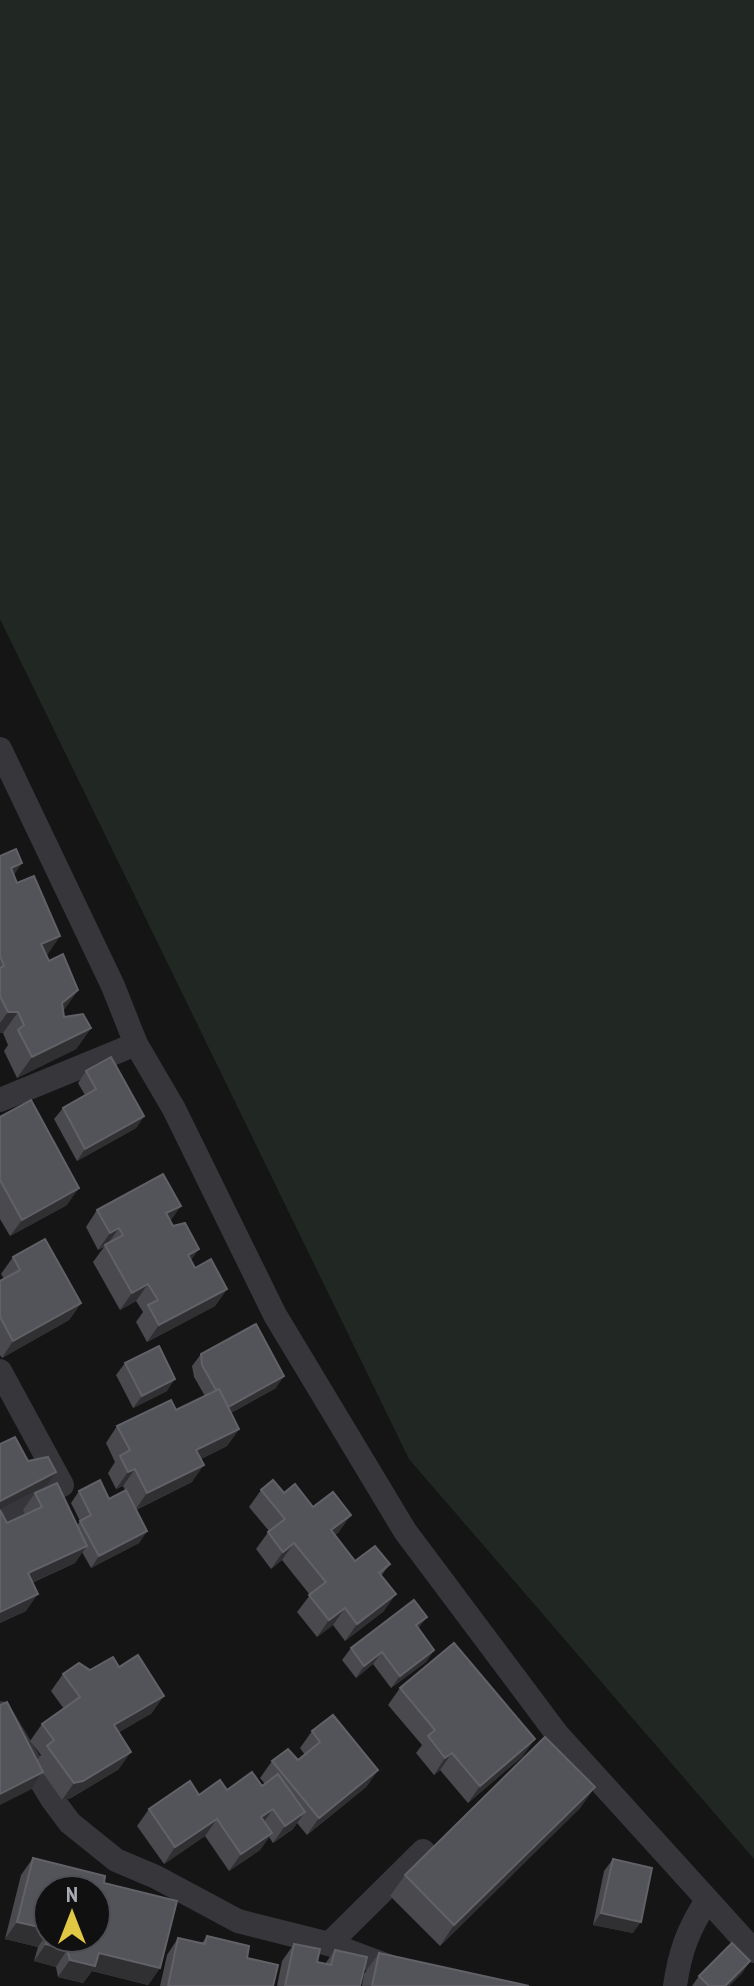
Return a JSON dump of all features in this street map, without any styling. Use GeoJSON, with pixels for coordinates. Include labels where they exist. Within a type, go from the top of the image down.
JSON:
{"type":"FeatureCollection","features":[{"type":"Feature","properties":{"kind":"street"},"geometry":{"type":"LineString","coordinates":[[0,749],[113,986],[136,1044],[174,1109],[275,1315],[405,1531],[557,1734],[754,1951]]}},
{"type":"Feature","properties":{"kind":"street"},"geometry":{"type":"LineString","coordinates":[[0,1100],[136,1044]]}},
{"type":"Feature","properties":{"kind":"street"},"geometry":{"type":"LineString","coordinates":[[0,1371],[62,1485],[0,1517]]}},
{"type":"Feature","properties":{"kind":"street"},"geometry":{"type":"LineString","coordinates":[[0,1713],[70,1823],[116,1860],[156,1877],[238,1921],[329,1944],[399,1970],[455,1986]]}},
{"type":"Feature","properties":{"kind":"street"},"geometry":{"type":"LineString","coordinates":[[329,1944],[423,1851]]}},
{"type":"Feature","properties":{"kind":"street"},"geometry":{"type":"LineString","coordinates":[[675,1986],[680,1952],[690,1927],[707,1900]]}},
{"type":"Feature","properties":{"kind":"shaded area"},"geometry":{"type":"Polygon","coordinates":[[[0,0],[754,0],[754,1859],[409,1459],[0,619],[0,0]]]}},
{"type":"Feature","properties":{"kind":"building"},"geometry":{"type":"Polygon","coordinates":[[[16,849],[22,863],[11,868],[17,883],[34,876],[60,936],[41,944],[49,961],[63,954],[78,990],[62,1003],[64,1017],[83,1014],[91,1028],[32,1057],[18,1030],[24,1025],[18,1012],[8,1012],[0,996],[0,968],[4,966],[0,956],[0,856],[16,849]]]}},
{"type":"Feature","properties":{"kind":"building"},"geometry":{"type":"Polygon","coordinates":[[[111,1057],[144,1116],[85,1149],[63,1108],[96,1089],[86,1071],[111,1057]]]}},
{"type":"Feature","properties":{"kind":"building"},"geometry":{"type":"Polygon","coordinates":[[[31,1100],[79,1188],[22,1220],[0,1180],[0,1117],[31,1100]]]}},
{"type":"Feature","properties":{"kind":"building"},"geometry":{"type":"Polygon","coordinates":[[[163,1174],[181,1206],[166,1213],[173,1226],[185,1223],[199,1249],[188,1255],[195,1268],[211,1259],[227,1289],[159,1325],[148,1305],[158,1300],[148,1284],[132,1293],[105,1245],[123,1235],[119,1228],[110,1233],[97,1210],[163,1174]]]}},
{"type":"Feature","properties":{"kind":"building"},"geometry":{"type":"Polygon","coordinates":[[[45,1239],[81,1303],[13,1341],[0,1317],[0,1281],[20,1270],[13,1257],[45,1239]]]}},
{"type":"Feature","properties":{"kind":"building"},"geometry":{"type":"Polygon","coordinates":[[[256,1324],[284,1376],[228,1407],[202,1365],[201,1354],[256,1324]]]}},
{"type":"Feature","properties":{"kind":"building"},"geometry":{"type":"Polygon","coordinates":[[[159,1346],[175,1379],[142,1396],[125,1363],[159,1346]]]}},
{"type":"Feature","properties":{"kind":"building"},"geometry":{"type":"Polygon","coordinates":[[[219,1389],[239,1429],[196,1450],[204,1465],[147,1493],[135,1469],[128,1472],[120,1456],[130,1450],[117,1426],[171,1400],[176,1410],[219,1389]]]}},
{"type":"Feature","properties":{"kind":"building"},"geometry":{"type":"Polygon","coordinates":[[[15,1437],[28,1461],[48,1457],[56,1472],[0,1501],[0,1444],[15,1437]]]}},
{"type":"Feature","properties":{"kind":"building"},"geometry":{"type":"Polygon","coordinates":[[[100,1480],[109,1499],[126,1490],[147,1531],[99,1556],[80,1521],[91,1515],[79,1491],[100,1480]]]}},
{"type":"Feature","properties":{"kind":"building"},"geometry":{"type":"Polygon","coordinates":[[[273,1480],[284,1493],[295,1484],[313,1507],[333,1492],[351,1515],[331,1530],[355,1561],[375,1546],[390,1564],[379,1573],[396,1594],[357,1624],[345,1608],[329,1620],[309,1595],[326,1582],[294,1543],[283,1552],[268,1532],[285,1519],[261,1490],[273,1480]]]}},
{"type":"Feature","properties":{"kind":"building"},"geometry":{"type":"Polygon","coordinates":[[[57,1483],[87,1546],[28,1573],[38,1594],[0,1612],[0,1510],[7,1523],[42,1507],[35,1493],[57,1483]]]}},
{"type":"Feature","properties":{"kind":"building"},"geometry":{"type":"Polygon","coordinates":[[[414,1600],[427,1617],[416,1625],[434,1650],[400,1676],[382,1652],[364,1666],[351,1648],[414,1600]]]}},
{"type":"Feature","properties":{"kind":"building"},"geometry":{"type":"Polygon","coordinates":[[[454,1643],[535,1739],[480,1786],[452,1753],[445,1758],[428,1736],[435,1730],[400,1688],[454,1643]]]}},
{"type":"Feature","properties":{"kind":"building"},"geometry":{"type":"Polygon","coordinates":[[[138,1655],[164,1696],[114,1725],[131,1752],[83,1781],[74,1783],[47,1746],[54,1740],[42,1724],[80,1697],[63,1674],[79,1663],[90,1670],[113,1657],[119,1667],[138,1655]]]}},
{"type":"Feature","properties":{"kind":"building"},"geometry":{"type":"Polygon","coordinates":[[[7,1702],[43,1772],[0,1794],[0,1705],[7,1702]]]}},
{"type":"Feature","properties":{"kind":"building"},"geometry":{"type":"Polygon","coordinates":[[[333,1715],[378,1770],[319,1818],[272,1761],[288,1749],[298,1760],[320,1742],[312,1731],[333,1715]]]}},
{"type":"Feature","properties":{"kind":"building"},"geometry":{"type":"Polygon","coordinates":[[[545,1737],[595,1787],[454,1925],[405,1875],[545,1737]]]}},
{"type":"Feature","properties":{"kind":"building"},"geometry":{"type":"Polygon","coordinates":[[[252,1772],[262,1786],[278,1774],[305,1812],[285,1826],[273,1809],[261,1817],[272,1833],[241,1854],[217,1819],[175,1847],[149,1809],[190,1781],[199,1795],[220,1780],[227,1790],[252,1772]]]}},
{"type":"Feature","properties":{"kind":"building"},"geometry":{"type":"Polygon","coordinates":[[[33,1858],[97,1874],[32,1874],[32,1925],[17,1922],[33,1858]]]}},
{"type":"Feature","properties":{"kind":"building"},"geometry":{"type":"Polygon","coordinates":[[[613,1859],[652,1868],[641,1922],[601,1913],[613,1859]]]}},
{"type":"Feature","properties":{"kind":"building"},"geometry":{"type":"Polygon","coordinates":[[[112,1885],[177,1901],[160,1968],[103,1954],[112,1954],[112,1885]]]}},
{"type":"Feature","properties":{"kind":"building"},"geometry":{"type":"Polygon","coordinates":[[[207,1936],[249,1946],[247,1958],[278,1965],[273,1986],[168,1986],[178,1938],[205,1944],[207,1936]]]}},
{"type":"Feature","properties":{"kind":"building"},"geometry":{"type":"Polygon","coordinates":[[[732,1943],[750,1961],[725,1986],[709,1986],[699,1976],[732,1943]]]}},
{"type":"Feature","properties":{"kind":"building"},"geometry":{"type":"Polygon","coordinates":[[[294,1944],[320,1949],[317,1962],[331,1965],[335,1950],[367,1957],[360,1986],[285,1986],[294,1944]]]}},
{"type":"Feature","properties":{"kind":"building"},"geometry":{"type":"Polygon","coordinates":[[[379,1953],[529,1986],[372,1986],[379,1953]]]}},
{"type":"Feature","properties":{"kind":"building"},"geometry":{"type":"Polygon","coordinates":[[[68,1954],[99,1954],[95,1966],[70,1960],[68,1954]]]}}]}
